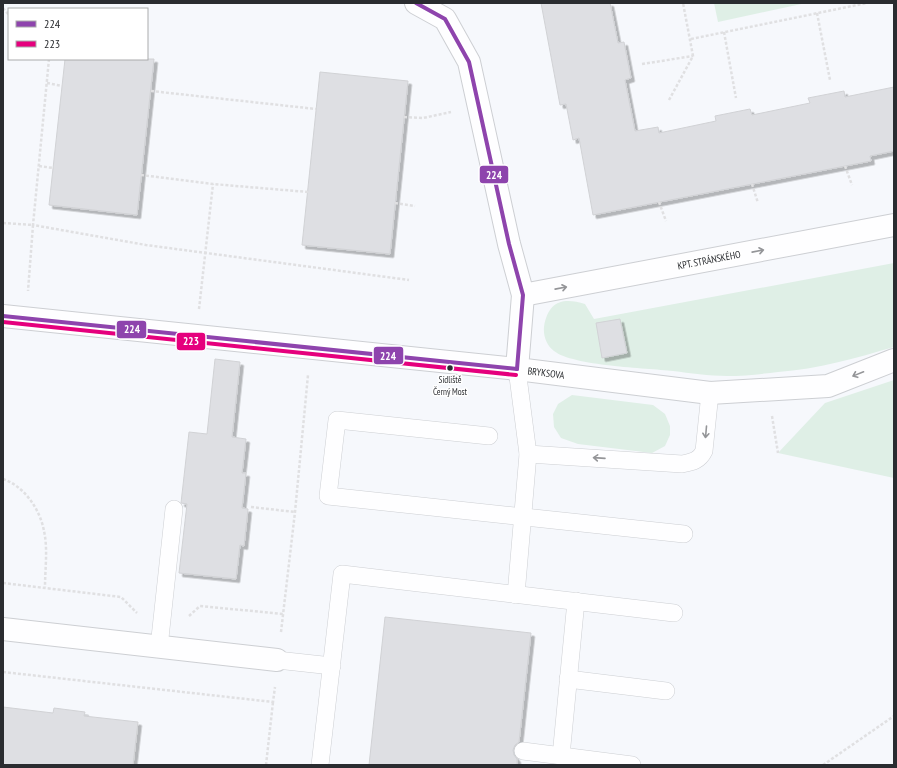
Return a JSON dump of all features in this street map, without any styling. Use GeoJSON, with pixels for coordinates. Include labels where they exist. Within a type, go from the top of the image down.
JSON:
{"type":"FeatureCollection","features":[{"type":"Feature","properties":{"kind":"street"},"geometry":{"type":"LineString","coordinates":[[416,3],[445,19],[469,62],[509,244],[523,295],[517,369]]}},
{"type":"Feature","properties":{"kind":"street","name":"KPT. STRÁNSKÉHO"},"geometry":{"type":"LineString","coordinates":[[523,295],[894,225]]}},
{"type":"Feature","properties":{"kind":"street","name":"BRYKSOVA"},"geometry":{"type":"LineString","coordinates":[[3,316],[517,369],[710,393],[828,386],[894,360]]}},
{"type":"Feature","properties":{"kind":"street"},"geometry":{"type":"LineString","coordinates":[[3,629],[277,660]]}},
{"type":"Feature","properties":{"kind":"lane"},"geometry":{"type":"LineString","coordinates":[[516,595],[528,454],[517,369]]}},
{"type":"Feature","properties":{"kind":"lane"},"geometry":{"type":"LineString","coordinates":[[528,454],[682,464],[693,462],[700,457],[704,450],[710,393]]}},
{"type":"Feature","properties":{"kind":"lane"},"geometry":{"type":"LineString","coordinates":[[489,436],[337,420],[328,496],[684,534]]}},
{"type":"Feature","properties":{"kind":"lane"},"geometry":{"type":"LineString","coordinates":[[159,647],[174,509]]}},
{"type":"Feature","properties":{"kind":"lane"},"geometry":{"type":"LineString","coordinates":[[320,765],[342,574],[674,613]]}},
{"type":"Feature","properties":{"kind":"lane"},"geometry":{"type":"LineString","coordinates":[[561,756],[576,602]]}},
{"type":"Feature","properties":{"kind":"lane"},"geometry":{"type":"LineString","coordinates":[[277,660],[332,666]]}},
{"type":"Feature","properties":{"kind":"lane"},"geometry":{"type":"LineString","coordinates":[[568,679],[666,691]]}},
{"type":"Feature","properties":{"kind":"lane"},"geometry":{"type":"LineString","coordinates":[[523,751],[632,765]]}},
{"type":"Feature","properties":{"kind":"path"},"geometry":{"type":"LineString","coordinates":[[669,100],[693,56],[683,3]]}},
{"type":"Feature","properties":{"kind":"path"},"geometry":{"type":"LineString","coordinates":[[690,39],[868,3]]}},
{"type":"Feature","properties":{"kind":"path"},"geometry":{"type":"LineString","coordinates":[[817,13],[830,80]]}},
{"type":"Feature","properties":{"kind":"path"},"geometry":{"type":"LineString","coordinates":[[724,32],[736,98]]}},
{"type":"Feature","properties":{"kind":"path"},"geometry":{"type":"LineString","coordinates":[[642,64],[693,56]]}},
{"type":"Feature","properties":{"kind":"path"},"geometry":{"type":"LineString","coordinates":[[26,318],[33,225],[49,60]]}},
{"type":"Feature","properties":{"kind":"path"},"geometry":{"type":"LineString","coordinates":[[47,83],[62,86]]}},
{"type":"Feature","properties":{"kind":"path"},"geometry":{"type":"LineString","coordinates":[[151,91],[316,109]]}},
{"type":"Feature","properties":{"kind":"path"},"geometry":{"type":"LineString","coordinates":[[404,117],[423,118],[457,111]]}},
{"type":"Feature","properties":{"kind":"path"},"geometry":{"type":"LineString","coordinates":[[39,166],[53,168]]}},
{"type":"Feature","properties":{"kind":"path"},"geometry":{"type":"LineString","coordinates":[[845,166],[852,185]]}},
{"type":"Feature","properties":{"kind":"path"},"geometry":{"type":"LineString","coordinates":[[141,175],[213,184],[308,192]]}},
{"type":"Feature","properties":{"kind":"path"},"geometry":{"type":"LineString","coordinates":[[196,336],[213,184]]}},
{"type":"Feature","properties":{"kind":"path"},"geometry":{"type":"LineString","coordinates":[[752,184],[758,203]]}},
{"type":"Feature","properties":{"kind":"path"},"geometry":{"type":"LineString","coordinates":[[659,202],[666,221]]}},
{"type":"Feature","properties":{"kind":"path"},"geometry":{"type":"LineString","coordinates":[[395,203],[415,206]]}},
{"type":"Feature","properties":{"kind":"path"},"geometry":{"type":"LineString","coordinates":[[3,223],[33,225],[146,245],[410,280]]}},
{"type":"Feature","properties":{"kind":"path"},"geometry":{"type":"LineString","coordinates":[[266,765],[295,512],[311,348]]}},
{"type":"Feature","properties":{"kind":"path"},"geometry":{"type":"LineString","coordinates":[[768,389],[778,453]]}},
{"type":"Feature","properties":{"kind":"path"},"geometry":{"type":"LineString","coordinates":[[3,479],[12,482],[25,493],[35,507],[44,530],[46,554],[45,587]]}},
{"type":"Feature","properties":{"kind":"path"},"geometry":{"type":"LineString","coordinates":[[250,507],[295,512]]}},
{"type":"Feature","properties":{"kind":"path"},"geometry":{"type":"LineString","coordinates":[[3,672],[273,702]]}},
{"type":"Feature","properties":{"kind":"path"},"geometry":{"type":"LineString","coordinates":[[823,765],[894,716]]}},
{"type":"Feature","properties":{"kind":"shaded area"},"geometry":{"type":"Polygon","coordinates":[[[714,3],[806,3],[718,22],[714,3]]]}},
{"type":"Feature","properties":{"kind":"shaded area"},"geometry":{"type":"Polygon","coordinates":[[[894,263],[894,347],[822,366],[793,371],[727,376],[610,366],[563,356],[549,346],[544,334],[544,327],[549,312],[557,304],[563,302],[569,301],[585,304],[594,319],[894,263]]]}},
{"type":"Feature","properties":{"kind":"shaded area"},"geometry":{"type":"Polygon","coordinates":[[[894,380],[894,478],[778,453],[825,403],[894,380]]]}},
{"type":"Feature","properties":{"kind":"shaded area"},"geometry":{"type":"Polygon","coordinates":[[[572,395],[653,405],[665,414],[670,426],[670,435],[665,446],[652,453],[578,444],[561,438],[554,427],[553,414],[558,404],[572,395]]]}},
{"type":"Feature","properties":{"kind":"building"},"geometry":{"type":"Polygon","coordinates":[[[541,3],[610,3],[618,43],[624,42],[631,78],[625,80],[635,131],[658,127],[659,133],[716,121],[715,116],[750,109],[752,115],[810,103],[808,98],[844,91],[845,97],[894,87],[894,151],[870,156],[871,161],[593,215],[579,138],[573,140],[566,104],[560,105],[541,3]]]}},
{"type":"Feature","properties":{"kind":"building"},"geometry":{"type":"Polygon","coordinates":[[[154,59],[137,215],[49,205],[65,60],[154,59]]]}},
{"type":"Feature","properties":{"kind":"building"},"geometry":{"type":"Polygon","coordinates":[[[320,72],[408,81],[390,254],[302,245],[320,72]]]}},
{"type":"Feature","properties":{"kind":"building"},"geometry":{"type":"Polygon","coordinates":[[[620,319],[627,353],[602,358],[596,323],[620,319]]]}},
{"type":"Feature","properties":{"kind":"building"},"geometry":{"type":"Polygon","coordinates":[[[215,359],[240,362],[232,437],[246,439],[242,473],[246,473],[242,508],[248,509],[244,546],[240,545],[236,579],[179,573],[187,504],[181,503],[189,432],[207,434],[215,359]]]}},
{"type":"Feature","properties":{"kind":"building"},"geometry":{"type":"Polygon","coordinates":[[[385,617],[531,633],[519,742],[515,745],[513,750],[517,759],[517,765],[369,765],[385,617]]]}},
{"type":"Feature","properties":{"kind":"building"},"geometry":{"type":"Polygon","coordinates":[[[3,707],[53,713],[54,708],[85,712],[84,716],[138,722],[133,765],[3,765],[3,707]]]}},
{"type":"Feature","properties":{"kind":"transit line","name":"224"},"geometry":{"type":"LineString","coordinates":[[416,3],[445,19],[469,62],[509,244],[523,295],[517,369]]}},
{"type":"Feature","properties":{"kind":"transit line","name":"224"},"geometry":{"type":"LineString","coordinates":[[3,316],[517,369]]}},
{"type":"Feature","properties":{"kind":"transit line","name":"223"},"geometry":{"type":"LineString","coordinates":[[3,322],[516,375]]}},
{"type":"Feature","properties":{"kind":"place","name":"Sídliště Černý Most"},"geometry":{"type":"Point","coordinates":[450,368]}}]}
